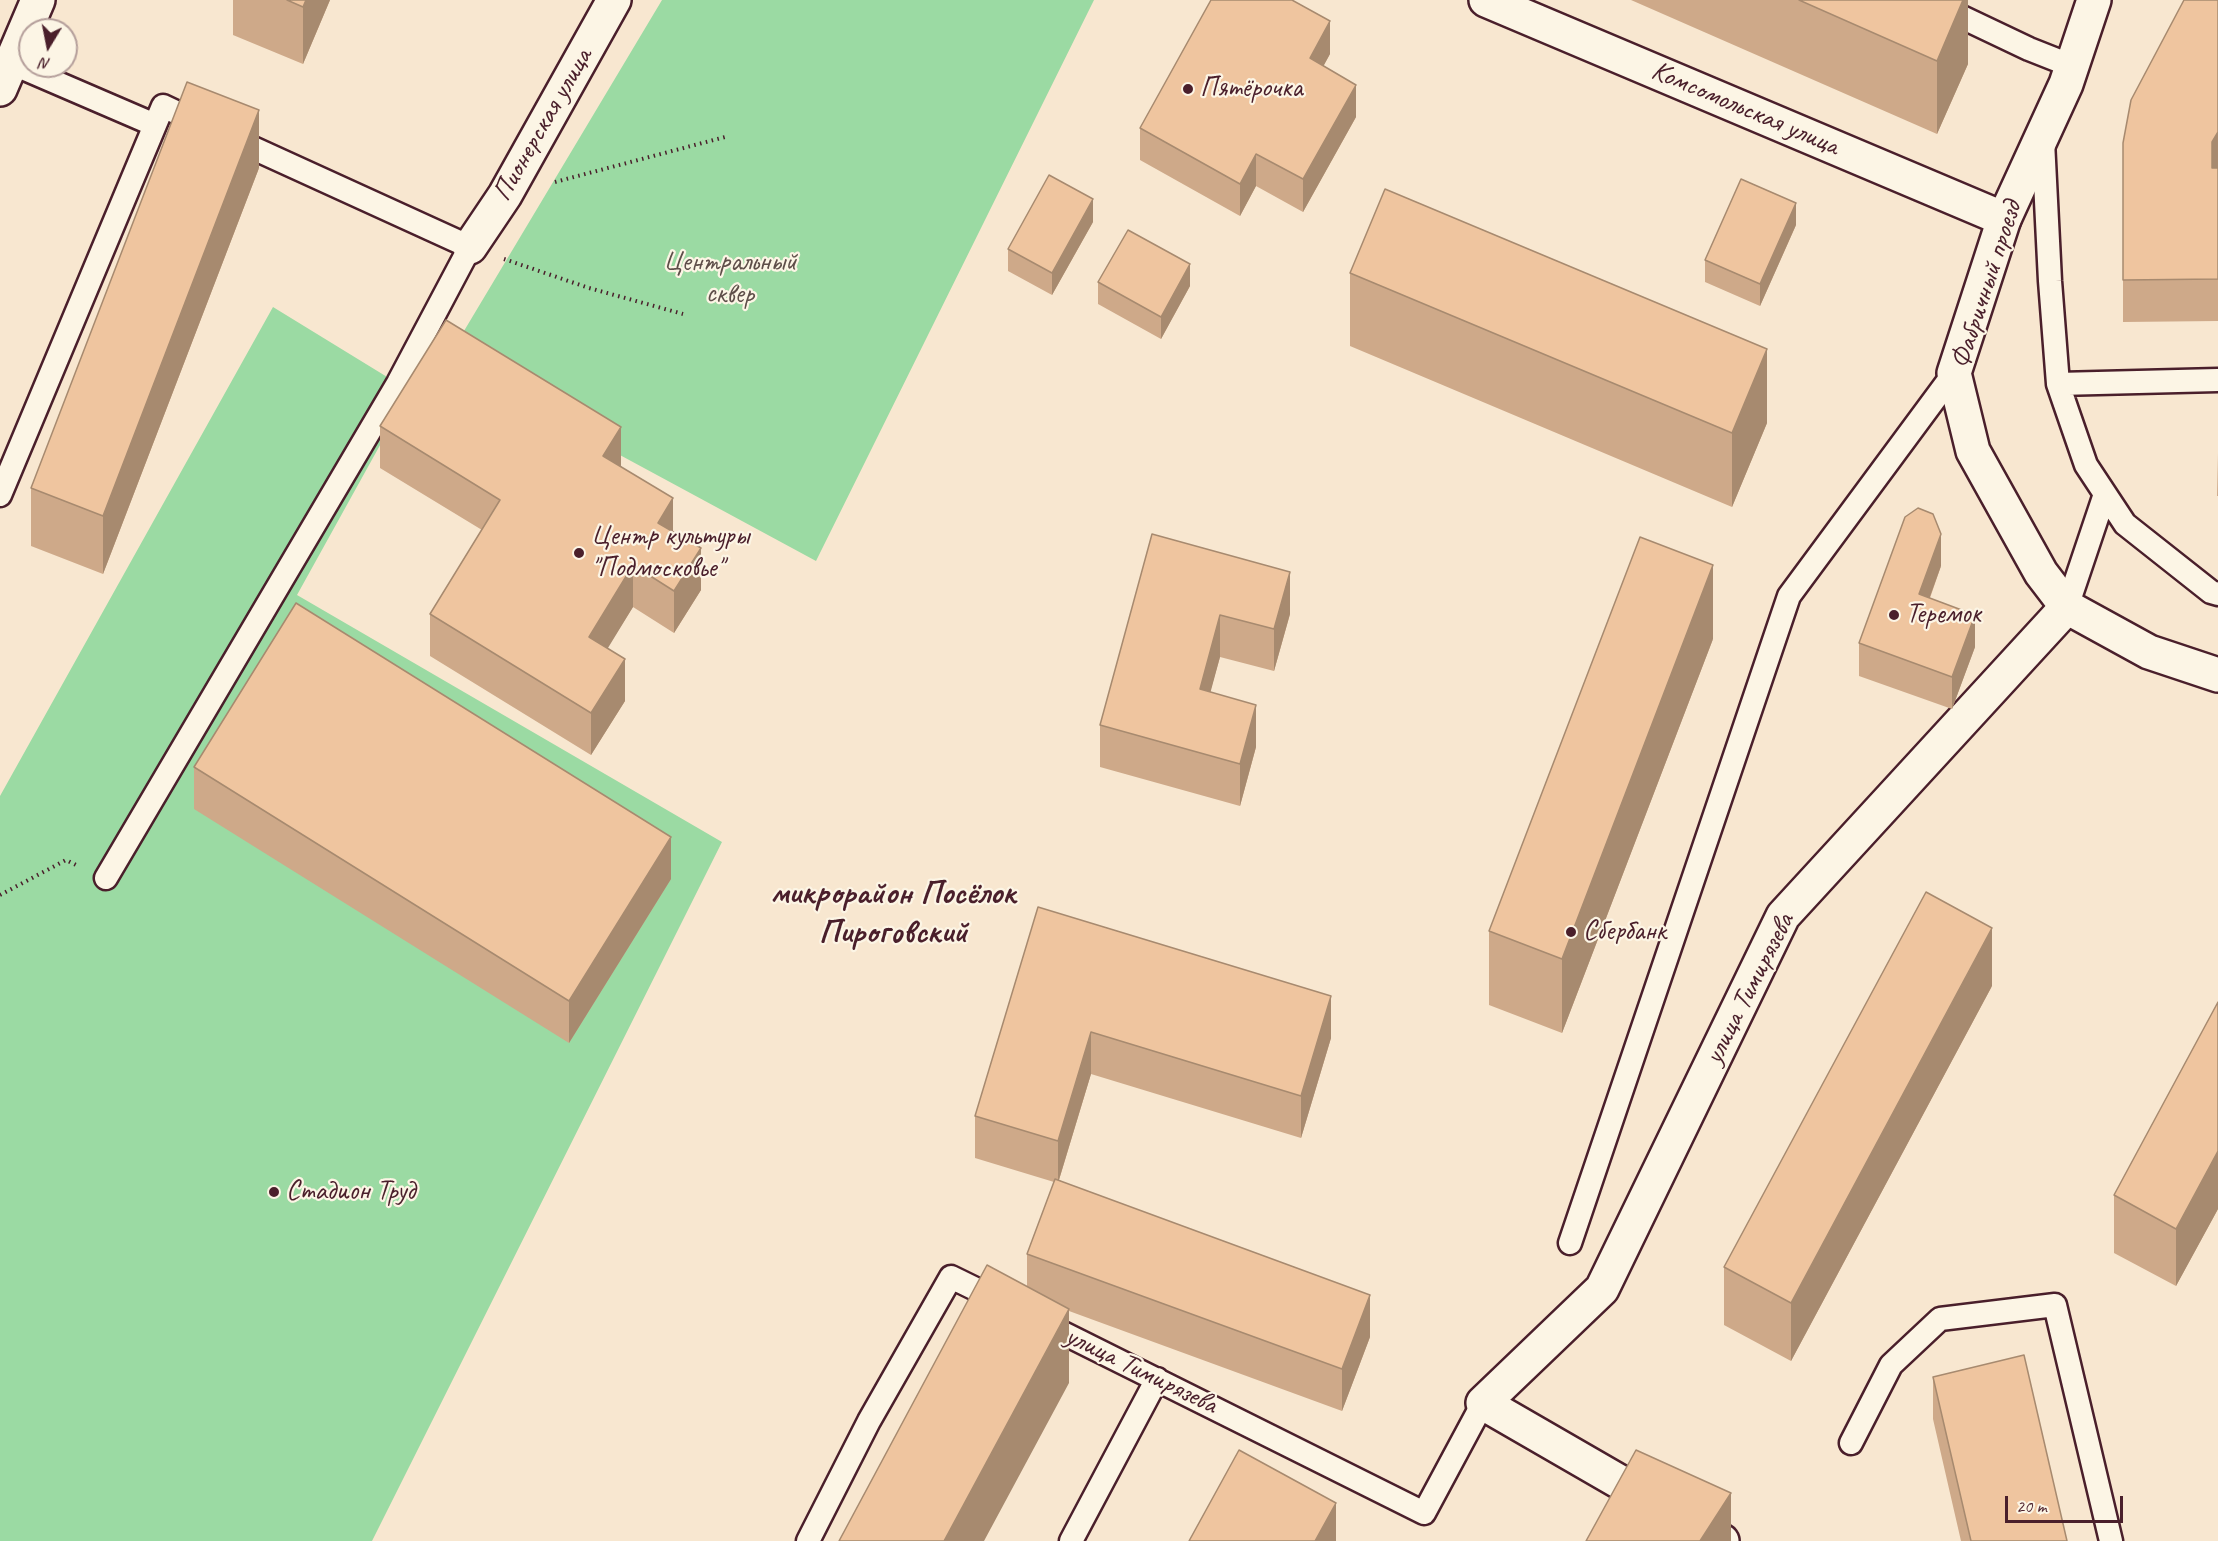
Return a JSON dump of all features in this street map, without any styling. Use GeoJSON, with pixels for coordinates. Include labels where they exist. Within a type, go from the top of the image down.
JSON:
{"type":"FeatureCollection","features":[{"type":"Feature","properties":{"kind":"street"},"geometry":{"type":"LineString","coordinates":[[6,76],[38,0]]}},
{"type":"Feature","properties":{"kind":"street","name":"Пионерская улица"},"geometry":{"type":"LineString","coordinates":[[470,247],[505,195],[614,0]]}},
{"type":"Feature","properties":{"kind":"street","name":"Комсомольская улица"},"geometry":{"type":"LineString","coordinates":[[1486,0],[2004,219]]}},
{"type":"Feature","properties":{"kind":"street","name":"Фабричный проезд"},"geometry":{"type":"LineString","coordinates":[[2094,0],[2072,66],[2004,219],[1954,373],[1974,451],[2041,573],[2067,607],[2149,652],[2218,675]]}},
{"type":"Feature","properties":{"kind":"street","name":"улица Тимирязева"},"geometry":{"type":"LineString","coordinates":[[1483,1403],[1602,1289],[1783,916],[2067,607]]}},
{"type":"Feature","properties":{"kind":"street"},"geometry":{"type":"LineString","coordinates":[[1483,1403],[1722,1541]]}},
{"type":"Feature","properties":{"kind":"lane"},"geometry":{"type":"LineString","coordinates":[[1926,0],[2029,49],[2072,66]]}},
{"type":"Feature","properties":{"kind":"lane"},"geometry":{"type":"LineString","coordinates":[[6,76],[155,125]]}},
{"type":"Feature","properties":{"kind":"lane"},"geometry":{"type":"LineString","coordinates":[[0,495],[163,106],[470,247],[398,383],[106,878]]}},
{"type":"Feature","properties":{"kind":"lane"},"geometry":{"type":"LineString","coordinates":[[2042,134],[2058,384],[2086,465],[2125,524],[2211,592],[2218,594]]}},
{"type":"Feature","properties":{"kind":"lane"},"geometry":{"type":"LineString","coordinates":[[1570,1243],[1789,596],[1954,373]]}},
{"type":"Feature","properties":{"kind":"lane"},"geometry":{"type":"LineString","coordinates":[[2058,384],[2218,380]]}},
{"type":"Feature","properties":{"kind":"lane"},"geometry":{"type":"LineString","coordinates":[[2067,607],[2105,494]]}},
{"type":"Feature","properties":{"kind":"lane","name":"улица Тимирязева"},"geometry":{"type":"LineString","coordinates":[[808,1541],[869,1421],[951,1277],[1424,1513],[1483,1403]]}},
{"type":"Feature","properties":{"kind":"lane"},"geometry":{"type":"LineString","coordinates":[[1851,1443],[1891,1365],[1940,1320],[2055,1305],[2111,1541]]}},
{"type":"Feature","properties":{"kind":"lane"},"geometry":{"type":"LineString","coordinates":[[1071,1541],[1157,1379]]}},
{"type":"Feature","properties":{"kind":"path"},"geometry":{"type":"LineString","coordinates":[[505,195],[725,137]]}},
{"type":"Feature","properties":{"kind":"path"},"geometry":{"type":"LineString","coordinates":[[470,247],[589,288],[683,314]]}},
{"type":"Feature","properties":{"kind":"path"},"geometry":{"type":"LineString","coordinates":[[0,895],[66,860],[106,878]]}},
{"type":"Feature","properties":{"kind":"green space","name":"Центральный сквер"},"geometry":{"type":"Polygon","coordinates":[[[662,0],[1094,0],[816,561],[446,361],[662,0]]]}},
{"type":"Feature","properties":{"kind":"green space","name":"Стадион Труд"},"geometry":{"type":"Polygon","coordinates":[[[273,307],[410,391],[297,595],[722,842],[372,1541],[0,1541],[0,796],[273,307]]]}},
{"type":"Feature","properties":{"kind":"building"},"geometry":{"type":"Polygon","coordinates":[[[287,0],[306,0],[303,7],[287,0]]]}},
{"type":"Feature","properties":{"kind":"building"},"geometry":{"type":"Polygon","coordinates":[[[1211,0],[1292,0],[1330,21],[1310,58],[1356,85],[1303,179],[1256,154],[1240,184],[1140,128],[1211,0]]]}},
{"type":"Feature","properties":{"kind":"building"},"geometry":{"type":"Polygon","coordinates":[[[1799,0],[1963,0],[1937,61],[1799,0]]]}},
{"type":"Feature","properties":{"kind":"building"},"geometry":{"type":"Polygon","coordinates":[[[2184,0],[2218,0],[2218,132],[2212,142],[2212,168],[2218,168],[2218,279],[2123,280],[2123,143],[2131,100],[2184,0]]]}},
{"type":"Feature","properties":{"kind":"building"},"geometry":{"type":"Polygon","coordinates":[[[187,82],[259,110],[103,516],[31,488],[187,82]]]}},
{"type":"Feature","properties":{"kind":"building"},"geometry":{"type":"Polygon","coordinates":[[[1049,175],[1093,199],[1052,273],[1008,249],[1049,175]]]}},
{"type":"Feature","properties":{"kind":"building"},"geometry":{"type":"Polygon","coordinates":[[[1741,179],[1796,203],[1760,284],[1705,260],[1741,179]]]}},
{"type":"Feature","properties":{"kind":"building"},"geometry":{"type":"Polygon","coordinates":[[[1385,189],[1767,349],[1732,433],[1350,273],[1385,189]]]}},
{"type":"Feature","properties":{"kind":"building"},"geometry":{"type":"Polygon","coordinates":[[[1128,230],[1190,264],[1161,317],[1098,282],[1128,230]]]}},
{"type":"Feature","properties":{"kind":"building","name":"Центр культуры \"Подмосковье\""},"geometry":{"type":"Polygon","coordinates":[[[446,320],[621,427],[603,456],[673,498],[658,523],[701,548],[674,591],[633,565],[589,637],[625,659],[591,713],[430,614],[500,500],[380,426],[446,320]]]}},
{"type":"Feature","properties":{"kind":"building"},"geometry":{"type":"Polygon","coordinates":[[[1918,508],[1933,514],[1941,534],[1919,594],[1975,615],[1952,677],[1859,643],[1905,517],[1918,508]]]}},
{"type":"Feature","properties":{"kind":"building"},"geometry":{"type":"Polygon","coordinates":[[[1152,534],[1290,572],[1274,629],[1220,615],[1200,689],[1256,705],[1240,764],[1100,725],[1152,534]]]}},
{"type":"Feature","properties":{"kind":"building"},"geometry":{"type":"Polygon","coordinates":[[[1640,537],[1713,565],[1562,959],[1489,931],[1640,537]]]}},
{"type":"Feature","properties":{"kind":"building"},"geometry":{"type":"Polygon","coordinates":[[[296,603],[671,837],[569,1001],[194,767],[296,603]]]}},
{"type":"Feature","properties":{"kind":"building"},"geometry":{"type":"Polygon","coordinates":[[[1926,892],[1992,928],[1791,1303],[1724,1267],[1926,892]]]}},
{"type":"Feature","properties":{"kind":"building"},"geometry":{"type":"Polygon","coordinates":[[[1038,907],[1331,996],[1301,1096],[1091,1032],[1058,1141],[975,1116],[1038,907]]]}},
{"type":"Feature","properties":{"kind":"building"},"geometry":{"type":"Polygon","coordinates":[[[2218,1002],[2218,1151],[2176,1229],[2114,1195],[2218,1002]]]}},
{"type":"Feature","properties":{"kind":"building"},"geometry":{"type":"Polygon","coordinates":[[[1055,1179],[1370,1295],[1342,1369],[1027,1254],[1055,1179]]]}},
{"type":"Feature","properties":{"kind":"building"},"geometry":{"type":"Polygon","coordinates":[[[987,1265],[1069,1309],[944,1541],[839,1541],[987,1265]]]}},
{"type":"Feature","properties":{"kind":"building"},"geometry":{"type":"Polygon","coordinates":[[[2024,1355],[2067,1541],[1971,1541],[1933,1377],[2024,1355]]]}},
{"type":"Feature","properties":{"kind":"building"},"geometry":{"type":"Polygon","coordinates":[[[1239,1450],[1336,1503],[1315,1541],[1189,1541],[1239,1450]]]}},
{"type":"Feature","properties":{"kind":"building"},"geometry":{"type":"Polygon","coordinates":[[[1636,1450],[1731,1493],[1700,1541],[1586,1541],[1636,1450]]]}},
{"type":"Feature","properties":{"kind":"place","name":"Пятёрочка"},"geometry":{"type":"Point","coordinates":[1188,89]}},
{"type":"Feature","properties":{"kind":"place","name":"Центр культуры \"Подмосковье\""},"geometry":{"type":"Point","coordinates":[579,553]}},
{"type":"Feature","properties":{"kind":"place","name":"Теремок"},"geometry":{"type":"Point","coordinates":[1894,615]}},
{"type":"Feature","properties":{"kind":"place","name":"Сбербанк"},"geometry":{"type":"Point","coordinates":[1571,932]}},
{"type":"Feature","properties":{"kind":"place","name":"Стадион Труд"},"geometry":{"type":"Point","coordinates":[274,1192]}},
{"type":"Feature","properties":{"kind":"district","name":"микрорайон Посёлок Пироговский"},"geometry":{"type":"Point","coordinates":[893,914]}}]}
